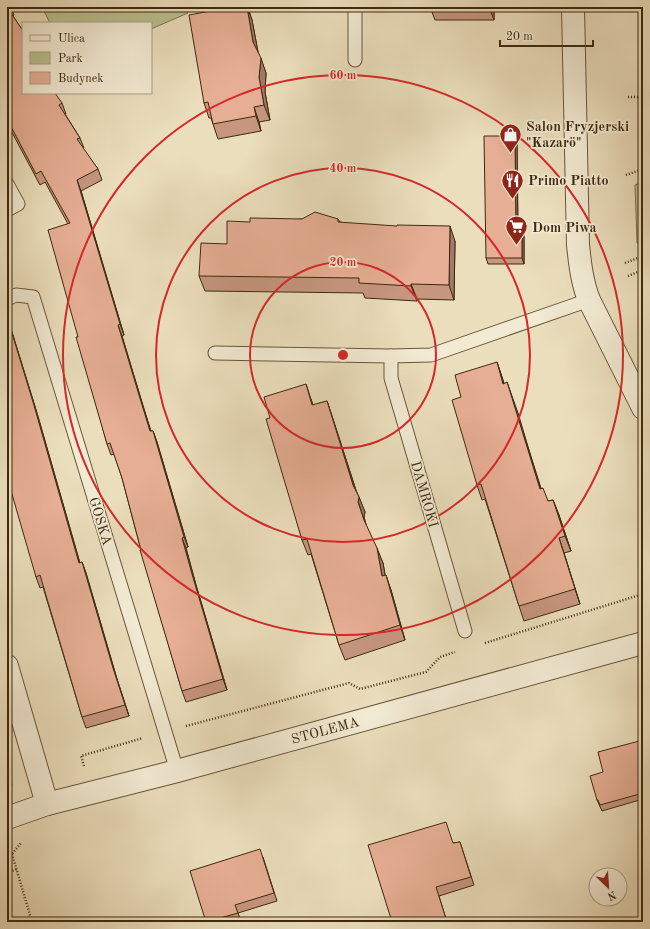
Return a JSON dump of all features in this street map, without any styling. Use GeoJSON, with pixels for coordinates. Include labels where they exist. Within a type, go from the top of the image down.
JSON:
{"type":"FeatureCollection","features":[{"type":"Feature","properties":{"kind":"street"},"geometry":{"type":"LineString","coordinates":[[574,7],[578,245],[584,286],[589,300],[643,408]]}},
{"type":"Feature","properties":{"kind":"street","name":"STOLEMA"},"geometry":{"type":"LineString","coordinates":[[7,818],[47,804],[177,771],[642,646]]}},
{"type":"Feature","properties":{"kind":"street"},"geometry":{"type":"LineString","coordinates":[[7,666],[47,804]]}},
{"type":"Feature","properties":{"kind":"lane"},"geometry":{"type":"LineString","coordinates":[[355,7],[355,60]]}},
{"type":"Feature","properties":{"kind":"lane"},"geometry":{"type":"LineString","coordinates":[[7,184],[18,204],[7,210]]}},
{"type":"Feature","properties":{"kind":"lane","name":"GOSKA"},"geometry":{"type":"LineString","coordinates":[[7,299],[16,295],[33,296],[177,771]]}},
{"type":"Feature","properties":{"kind":"lane"},"geometry":{"type":"LineString","coordinates":[[215,353],[391,356],[431,355],[589,300]]}},
{"type":"Feature","properties":{"kind":"lane","name":"DAMROKI"},"geometry":{"type":"LineString","coordinates":[[391,356],[391,378],[465,632]]}},
{"type":"Feature","properties":{"kind":"path"},"geometry":{"type":"LineString","coordinates":[[628,97],[643,97]]}},
{"type":"Feature","properties":{"kind":"path"},"geometry":{"type":"LineString","coordinates":[[626,175],[643,169]]}},
{"type":"Feature","properties":{"kind":"path"},"geometry":{"type":"LineString","coordinates":[[625,263],[643,256]]}},
{"type":"Feature","properties":{"kind":"path"},"geometry":{"type":"LineString","coordinates":[[628,276],[643,270]]}},
{"type":"Feature","properties":{"kind":"path"},"geometry":{"type":"LineString","coordinates":[[480,644],[643,594]]}},
{"type":"Feature","properties":{"kind":"path"},"geometry":{"type":"LineString","coordinates":[[81,756],[166,731],[349,683],[360,689],[426,672],[440,657],[459,651]]}},
{"type":"Feature","properties":{"kind":"path"},"geometry":{"type":"LineString","coordinates":[[7,856],[12,854],[32,922]]}},
{"type":"Feature","properties":{"kind":"path"},"geometry":{"type":"LineString","coordinates":[[7,874],[17,869]]}},
{"type":"Feature","properties":{"kind":"green space"},"geometry":{"type":"Polygon","coordinates":[[[42,7],[182,7],[188,13],[152,29],[152,22],[50,22],[42,7]]]}},
{"type":"Feature","properties":{"kind":"green space"},"geometry":{"type":"Polygon","coordinates":[[[643,182],[643,245],[637,243],[635,185],[643,182]]]}},
{"type":"Feature","properties":{"kind":"green space"},"geometry":{"type":"Polygon","coordinates":[[[7,761],[9,761],[12,786],[7,788],[7,761]]]}},
{"type":"Feature","properties":{"kind":"building"},"geometry":{"type":"Polygon","coordinates":[[[7,7],[22,30],[22,94],[56,94],[62,103],[59,105],[80,138],[77,139],[98,169],[77,180],[120,324],[118,325],[139,395],[150,431],[153,431],[184,537],[182,538],[192,574],[223,679],[182,691],[140,550],[122,478],[110,443],[107,444],[76,337],[78,337],[48,230],[70,223],[41,171],[36,174],[7,119],[7,7]]]}},
{"type":"Feature","properties":{"kind":"building"},"geometry":{"type":"Polygon","coordinates":[[[232,7],[247,7],[253,42],[261,58],[259,77],[264,105],[254,107],[256,116],[213,124],[208,102],[204,103],[189,15],[232,7]]]}},
{"type":"Feature","properties":{"kind":"building"},"geometry":{"type":"Polygon","coordinates":[[[484,136],[515,136],[516,231],[522,230],[522,258],[486,258],[484,136]]]}},
{"type":"Feature","properties":{"kind":"building"},"geometry":{"type":"Polygon","coordinates":[[[315,212],[338,219],[338,222],[397,226],[450,226],[449,285],[411,284],[411,286],[359,283],[359,278],[199,276],[201,243],[227,244],[227,221],[250,222],[250,218],[302,219],[315,212]]]}},
{"type":"Feature","properties":{"kind":"building"},"geometry":{"type":"Polygon","coordinates":[[[7,317],[79,563],[82,562],[125,705],[82,717],[40,575],[36,577],[7,477],[7,317]]]}},
{"type":"Feature","properties":{"kind":"building"},"geometry":{"type":"Polygon","coordinates":[[[497,362],[503,384],[507,382],[540,489],[543,488],[548,501],[553,500],[565,536],[559,538],[575,589],[519,606],[481,484],[477,485],[452,400],[461,397],[455,375],[497,362]]]}},
{"type":"Feature","properties":{"kind":"building"},"geometry":{"type":"Polygon","coordinates":[[[306,384],[312,405],[327,401],[353,485],[359,497],[358,502],[364,520],[377,548],[382,576],[386,575],[400,625],[339,645],[307,539],[302,540],[266,419],[270,418],[264,397],[306,384]]]}},
{"type":"Feature","properties":{"kind":"building"},"geometry":{"type":"Polygon","coordinates":[[[643,740],[643,793],[600,805],[597,800],[590,776],[603,772],[598,752],[643,740]]]}},
{"type":"Feature","properties":{"kind":"building"},"geometry":{"type":"Polygon","coordinates":[[[446,822],[453,843],[460,842],[471,877],[436,887],[447,922],[392,922],[368,845],[446,822]]]}},
{"type":"Feature","properties":{"kind":"building"},"geometry":{"type":"Polygon","coordinates":[[[260,849],[274,893],[235,905],[238,913],[206,922],[190,871],[260,849]]]}},
{"type":"Feature","properties":{"kind":"place","name":"Salon Fryzjerski \"Kazarö\""},"geometry":{"type":"Point","coordinates":[511,154]}},
{"type":"Feature","properties":{"kind":"place","name":"Primo Piatto"},"geometry":{"type":"Point","coordinates":[513,200]}},
{"type":"Feature","properties":{"kind":"place","name":"Dom Piwa"},"geometry":{"type":"Point","coordinates":[517,246]}}]}
